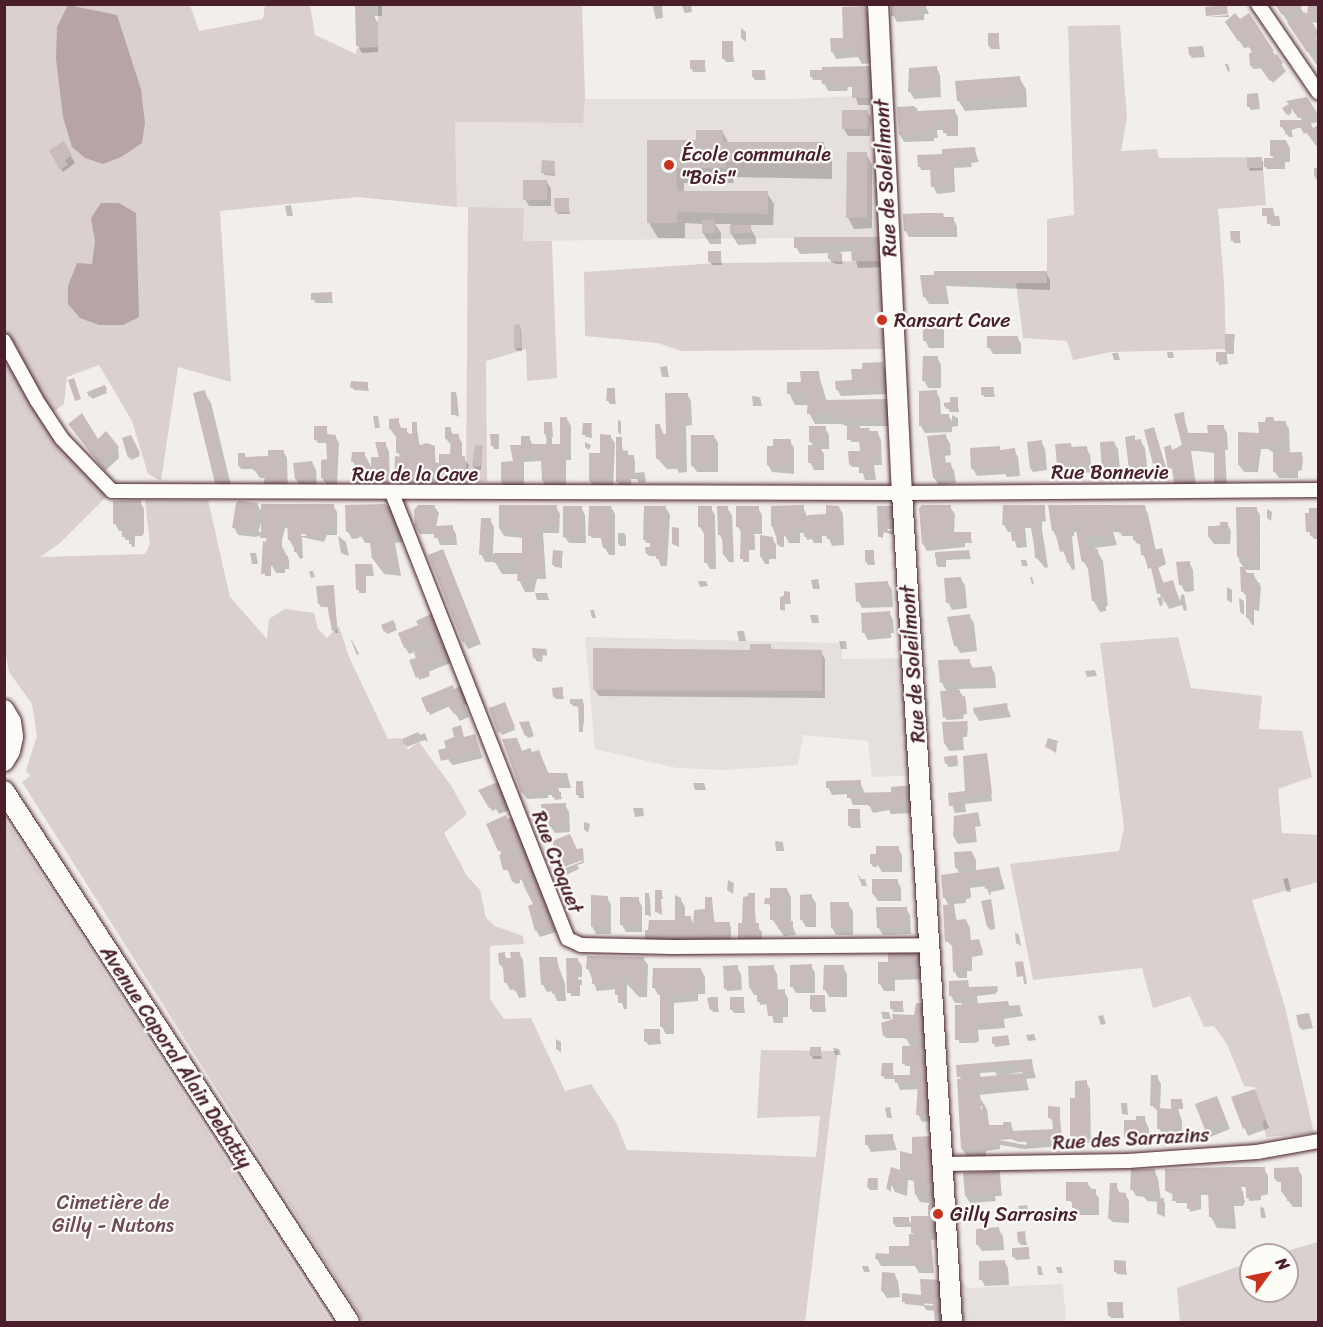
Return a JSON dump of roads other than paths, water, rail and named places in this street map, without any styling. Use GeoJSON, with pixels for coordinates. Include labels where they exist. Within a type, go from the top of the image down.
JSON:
{"type":"FeatureCollection","features":[{"type":"Feature","properties":{"kind":"street","name":"Rue de Soleilmont"},"geometry":{"type":"LineString","coordinates":[[878,4],[902,494],[952,1323]]}},
{"type":"Feature","properties":{"kind":"street"},"geometry":{"type":"LineString","coordinates":[[1257,4],[1318,92]]}},
{"type":"Feature","properties":{"kind":"street","name":"Rue de la Cave"},"geometry":{"type":"LineString","coordinates":[[4,341],[37,401],[62,439],[112,490],[392,494],[902,494]]}},
{"type":"Feature","properties":{"kind":"street","name":"Rue Bonnevie"},"geometry":{"type":"LineString","coordinates":[[902,494],[1318,490]]}},
{"type":"Feature","properties":{"kind":"street","name":"Rue Croquet"},"geometry":{"type":"LineString","coordinates":[[392,494],[568,939],[581,945],[673,947],[930,945]]}},
{"type":"Feature","properties":{"kind":"street"},"geometry":{"type":"LineString","coordinates":[[4,710],[11,722],[14,737],[4,761]]}},
{"type":"Feature","properties":{"kind":"street","name":"Avenue Caporal Alain Debatty"},"geometry":{"type":"LineString","coordinates":[[4,791],[349,1323]]}},
{"type":"Feature","properties":{"kind":"street","name":"Rue des Sarrazins"},"geometry":{"type":"LineString","coordinates":[[944,1164],[1128,1161],[1257,1152],[1318,1141]]}},
{"type":"Feature","properties":{"kind":"place","name":"École communale \"Bois\""},"geometry":{"type":"Point","coordinates":[669,165]}},
{"type":"Feature","properties":{"kind":"place","name":"Ransart Cave"},"geometry":{"type":"Point","coordinates":[882,320]}},
{"type":"Feature","properties":{"kind":"place","name":"Gilly Sarrasins"},"geometry":{"type":"Point","coordinates":[938,1214]}},
{"type":"Feature","properties":{"kind":"park label","name":"Cimetière de Gilly - Nutons"},"geometry":{"type":"Point","coordinates":[113,1214]}}]}
